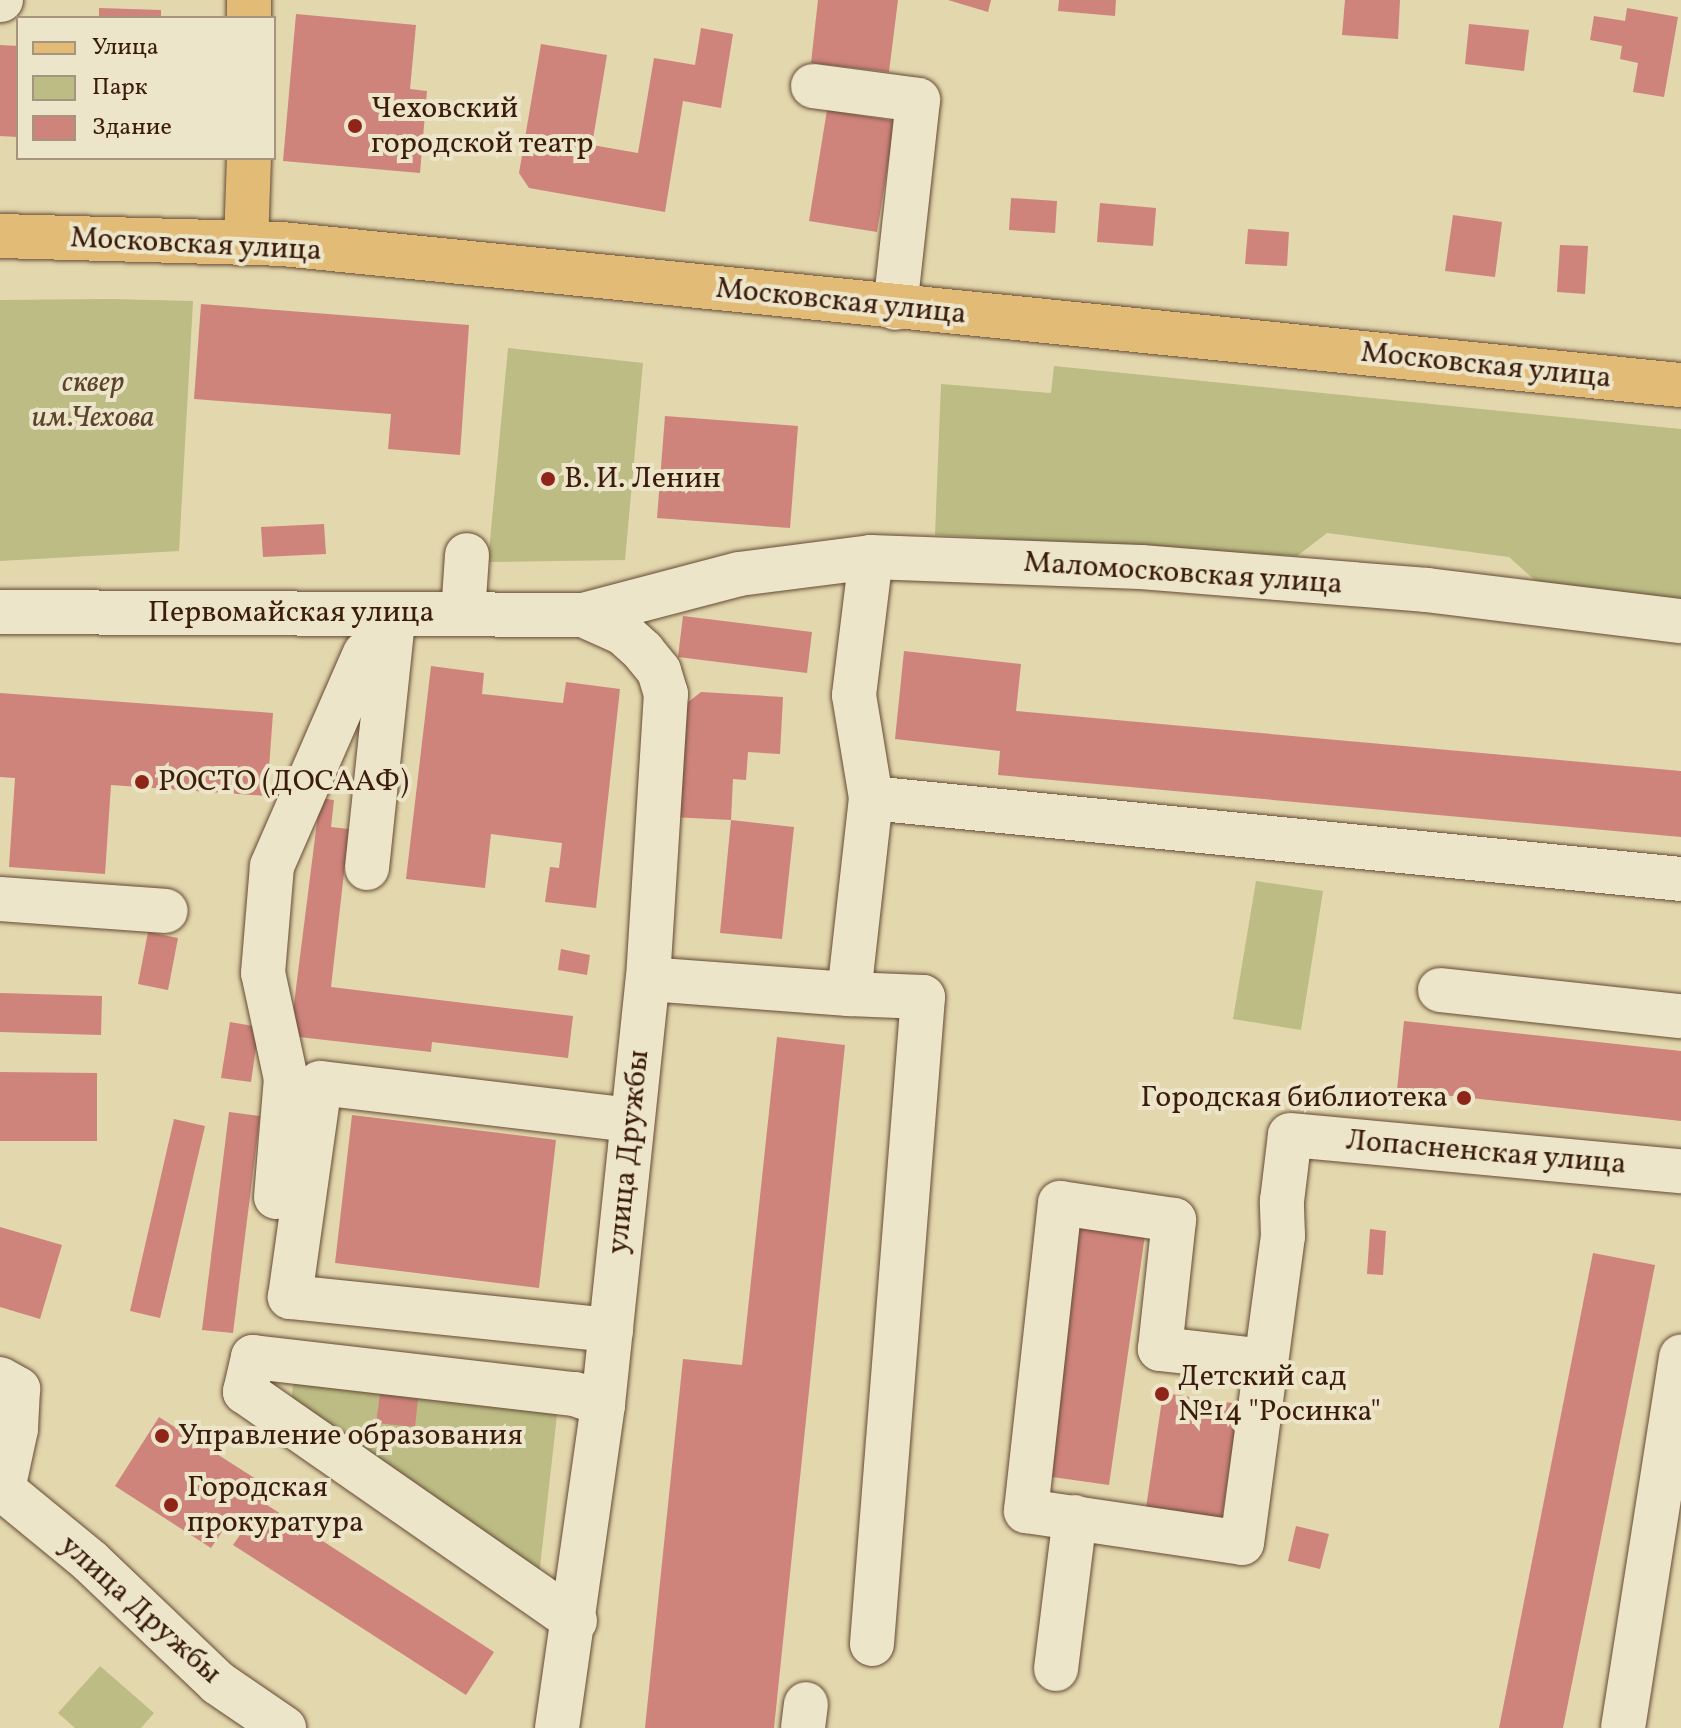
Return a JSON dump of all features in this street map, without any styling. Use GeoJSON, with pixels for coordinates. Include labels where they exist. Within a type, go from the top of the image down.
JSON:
{"type":"FeatureCollection","features":[{"type":"Feature","properties":{"kind":"main road"},"geometry":{"type":"LineString","coordinates":[[246,243],[249,160]]}},
{"type":"Feature","properties":{"kind":"main road","name":"Московская улица"},"geometry":{"type":"LineString","coordinates":[[0,236],[246,243],[1681,385]]}},
{"type":"Feature","properties":{"kind":"street"},"geometry":{"type":"LineString","coordinates":[[813,86],[918,100],[895,308]]}},
{"type":"Feature","properties":{"kind":"street"},"geometry":{"type":"LineString","coordinates":[[463,614],[467,555]]}},
{"type":"Feature","properties":{"kind":"street"},"geometry":{"type":"LineString","coordinates":[[849,994],[871,798],[854,695],[871,557]]}},
{"type":"Feature","properties":{"kind":"street","name":"Маломосковская улица"},"geometry":{"type":"LineString","coordinates":[[686,586],[739,574],[871,557],[1154,568],[1427,590],[1681,621]]}},
{"type":"Feature","properties":{"kind":"street"},"geometry":{"type":"LineString","coordinates":[[583,615],[686,586]]}},
{"type":"Feature","properties":{"kind":"street","name":"улица Дружбы"},"geometry":{"type":"LineString","coordinates":[[557,1728],[575,1621],[603,1404],[648,979],[666,694],[659,671],[658,634],[664,609],[686,586]]}},
{"type":"Feature","properties":{"kind":"street","name":"Первомайская улица"},"geometry":{"type":"LineString","coordinates":[[0,612],[583,615]]}},
{"type":"Feature","properties":{"kind":"street"},"geometry":{"type":"LineString","coordinates":[[367,868],[393,614]]}},
{"type":"Feature","properties":{"kind":"street"},"geometry":{"type":"LineString","coordinates":[[583,615],[623,633],[659,671]]}},
{"type":"Feature","properties":{"kind":"street"},"geometry":{"type":"LineString","coordinates":[[365,653],[272,866],[263,973],[303,1081],[290,1297],[611,1330]]}},
{"type":"Feature","properties":{"kind":"street"},"geometry":{"type":"LineString","coordinates":[[871,798],[1681,879]]}},
{"type":"Feature","properties":{"kind":"street"},"geometry":{"type":"LineString","coordinates":[[0,899],[166,911]]}},
{"type":"Feature","properties":{"kind":"street"},"geometry":{"type":"LineString","coordinates":[[648,979],[923,997],[872,1644]]}},
{"type":"Feature","properties":{"kind":"street"},"geometry":{"type":"LineString","coordinates":[[1440,990],[1681,1016]]}},
{"type":"Feature","properties":{"kind":"street"},"geometry":{"type":"LineString","coordinates":[[303,1081],[631,1120]]}},
{"type":"Feature","properties":{"kind":"street"},"geometry":{"type":"LineString","coordinates":[[268,1307],[303,1081]]}},
{"type":"Feature","properties":{"kind":"street","name":"Лопасненская улица"},"geometry":{"type":"LineString","coordinates":[[1266,1361],[1283,1236],[1282,1201],[1290,1135],[1681,1171]]}},
{"type":"Feature","properties":{"kind":"street"},"geometry":{"type":"LineString","coordinates":[[1060,1203],[1174,1220],[1160,1349],[1266,1361],[1242,1543],[1026,1511],[1060,1203]]}},
{"type":"Feature","properties":{"kind":"street"},"geometry":{"type":"LineString","coordinates":[[1623,1728],[1681,1356]]}},
{"type":"Feature","properties":{"kind":"street"},"geometry":{"type":"LineString","coordinates":[[575,1621],[245,1392],[253,1357],[575,1394],[603,1404]]}},
{"type":"Feature","properties":{"kind":"street"},"geometry":{"type":"LineString","coordinates":[[0,1379],[18,1389],[16,1429],[2,1488]]}},
{"type":"Feature","properties":{"kind":"street","name":"улица Дружбы"},"geometry":{"type":"LineString","coordinates":[[2,1488],[90,1561],[218,1683],[284,1728]]}},
{"type":"Feature","properties":{"kind":"street"},"geometry":{"type":"LineString","coordinates":[[1056,1669],[1075,1517]]}},
{"type":"Feature","properties":{"kind":"green space","name":"сквер им.Чехова"},"geometry":{"type":"Polygon","coordinates":[[[0,300],[193,301],[179,551],[0,561],[0,300]]]}},
{"type":"Feature","properties":{"kind":"green space"},"geometry":{"type":"Polygon","coordinates":[[[508,348],[643,363],[625,560],[488,562],[508,348]]]}},
{"type":"Feature","properties":{"kind":"green space"},"geometry":{"type":"Polygon","coordinates":[[[1054,366],[1681,429],[1681,601],[1537,582],[1509,557],[1327,533],[1297,556],[935,535],[941,384],[1051,393],[1054,366]]]}},
{"type":"Feature","properties":{"kind":"green space"},"geometry":{"type":"Polygon","coordinates":[[[1256,881],[1323,891],[1301,1030],[1233,1019],[1256,881]]]}},
{"type":"Feature","properties":{"kind":"green space"},"geometry":{"type":"Polygon","coordinates":[[[293,1376],[558,1406],[539,1576],[292,1402],[293,1376]]]}},
{"type":"Feature","properties":{"kind":"green space"},"geometry":{"type":"Polygon","coordinates":[[[100,1666],[154,1713],[141,1728],[75,1728],[58,1713],[100,1666]]]}},
{"type":"Feature","properties":{"kind":"building"},"geometry":{"type":"Polygon","coordinates":[[[818,0],[898,0],[889,72],[811,63],[818,0]]]}},
{"type":"Feature","properties":{"kind":"building"},"geometry":{"type":"Polygon","coordinates":[[[948,0],[991,0],[988,12],[948,0]]]}},
{"type":"Feature","properties":{"kind":"building"},"geometry":{"type":"Polygon","coordinates":[[[1059,0],[1116,0],[1115,16],[1058,11],[1059,0]]]}},
{"type":"Feature","properties":{"kind":"building"},"geometry":{"type":"Polygon","coordinates":[[[1345,0],[1400,0],[1398,39],[1342,35],[1345,0]]]}},
{"type":"Feature","properties":{"kind":"building"},"geometry":{"type":"Polygon","coordinates":[[[99,8],[161,10],[161,16],[99,16],[99,8]]]}},
{"type":"Feature","properties":{"kind":"building"},"geometry":{"type":"Polygon","coordinates":[[[1627,8],[1678,17],[1664,97],[1633,92],[1638,63],[1620,59],[1622,46],[1590,40],[1594,16],[1625,21],[1627,8]]]}},
{"type":"Feature","properties":{"kind":"building","name":"Чеховский городской театр"},"geometry":{"type":"Polygon","coordinates":[[[296,14],[416,25],[410,89],[427,91],[420,173],[283,161],[296,14]]]}},
{"type":"Feature","properties":{"kind":"building"},"geometry":{"type":"Polygon","coordinates":[[[1469,24],[1529,30],[1524,71],[1465,64],[1469,24]]]}},
{"type":"Feature","properties":{"kind":"building"},"geometry":{"type":"Polygon","coordinates":[[[701,28],[733,34],[721,108],[683,101],[665,212],[529,188],[519,173],[541,44],[607,55],[592,145],[638,153],[654,58],[695,65],[701,28]]]}},
{"type":"Feature","properties":{"kind":"building"},"geometry":{"type":"Polygon","coordinates":[[[0,45],[16,46],[16,137],[0,136],[0,45]]]}},
{"type":"Feature","properties":{"kind":"building"},"geometry":{"type":"Polygon","coordinates":[[[827,110],[895,121],[877,232],[809,221],[827,110]]]}},
{"type":"Feature","properties":{"kind":"building"},"geometry":{"type":"Polygon","coordinates":[[[1011,198],[1057,201],[1055,233],[1009,230],[1011,198]]]}},
{"type":"Feature","properties":{"kind":"building"},"geometry":{"type":"Polygon","coordinates":[[[1100,203],[1156,208],[1153,246],[1097,242],[1100,203]]]}},
{"type":"Feature","properties":{"kind":"building"},"geometry":{"type":"Polygon","coordinates":[[[1453,215],[1502,222],[1495,277],[1445,271],[1453,215]]]}},
{"type":"Feature","properties":{"kind":"building"},"geometry":{"type":"Polygon","coordinates":[[[1248,229],[1289,232],[1287,266],[1245,264],[1248,229]]]}},
{"type":"Feature","properties":{"kind":"building"},"geometry":{"type":"Polygon","coordinates":[[[1560,245],[1588,246],[1585,294],[1557,292],[1560,245]]]}},
{"type":"Feature","properties":{"kind":"building"},"geometry":{"type":"Polygon","coordinates":[[[201,304],[469,325],[460,455],[388,449],[391,414],[194,399],[201,304]]]}},
{"type":"Feature","properties":{"kind":"building"},"geometry":{"type":"Polygon","coordinates":[[[665,416],[798,426],[790,528],[657,518],[665,416]]]}},
{"type":"Feature","properties":{"kind":"building"},"geometry":{"type":"Polygon","coordinates":[[[324,524],[326,554],[263,557],[261,527],[324,524]]]}},
{"type":"Feature","properties":{"kind":"building"},"geometry":{"type":"Polygon","coordinates":[[[683,616],[812,632],[807,673],[678,657],[683,616]]]}},
{"type":"Feature","properties":{"kind":"building"},"geometry":{"type":"Polygon","coordinates":[[[904,651],[1021,664],[1016,711],[1681,771],[1681,837],[998,775],[1000,751],[895,739],[904,651]]]}},
{"type":"Feature","properties":{"kind":"building"},"geometry":{"type":"Polygon","coordinates":[[[431,666],[484,673],[482,694],[563,703],[566,682],[620,689],[596,908],[545,902],[550,867],[559,868],[562,843],[491,834],[485,888],[406,879],[431,666]]]}},
{"type":"Feature","properties":{"kind":"building"},"geometry":{"type":"Polygon","coordinates":[[[701,692],[783,697],[780,754],[748,752],[746,780],[733,779],[731,820],[671,817],[678,710],[701,692]]]}},
{"type":"Feature","properties":{"kind":"building","name":"РОСТО (ДОСААФ)"},"geometry":{"type":"Polygon","coordinates":[[[0,693],[273,713],[267,796],[111,785],[105,874],[9,867],[15,778],[0,777],[0,693]]]}},
{"type":"Feature","properties":{"kind":"building"},"geometry":{"type":"Polygon","coordinates":[[[320,798],[334,800],[331,827],[349,829],[331,987],[573,1016],[568,1058],[432,1042],[431,1052],[299,1037],[291,1028],[320,798]]]}},
{"type":"Feature","properties":{"kind":"building"},"geometry":{"type":"Polygon","coordinates":[[[731,820],[794,827],[782,939],[720,933],[731,820]]]}},
{"type":"Feature","properties":{"kind":"building"},"geometry":{"type":"Polygon","coordinates":[[[148,932],[178,938],[168,990],[138,984],[148,932]]]}},
{"type":"Feature","properties":{"kind":"building"},"geometry":{"type":"Polygon","coordinates":[[[561,949],[590,955],[587,975],[558,970],[561,949]]]}},
{"type":"Feature","properties":{"kind":"building"},"geometry":{"type":"Polygon","coordinates":[[[0,993],[102,996],[101,1035],[0,1032],[0,993]]]}},
{"type":"Feature","properties":{"kind":"building"},"geometry":{"type":"Polygon","coordinates":[[[1404,1021],[1681,1051],[1681,1121],[1397,1090],[1404,1021]]]}},
{"type":"Feature","properties":{"kind":"building"},"geometry":{"type":"Polygon","coordinates":[[[230,1022],[259,1027],[251,1082],[221,1078],[230,1022]]]}},
{"type":"Feature","properties":{"kind":"building"},"geometry":{"type":"Polygon","coordinates":[[[777,1037],[845,1045],[774,1728],[645,1728],[683,1359],[742,1365],[777,1037]]]}},
{"type":"Feature","properties":{"kind":"building"},"geometry":{"type":"Polygon","coordinates":[[[0,1072],[97,1073],[97,1141],[0,1141],[0,1072]]]}},
{"type":"Feature","properties":{"kind":"building"},"geometry":{"type":"Polygon","coordinates":[[[229,1112],[260,1116],[233,1333],[202,1330],[229,1112]]]}},
{"type":"Feature","properties":{"kind":"building"},"geometry":{"type":"Polygon","coordinates":[[[352,1115],[556,1140],[539,1288],[335,1263],[352,1115]]]}},
{"type":"Feature","properties":{"kind":"building"},"geometry":{"type":"Polygon","coordinates":[[[174,1119],[205,1126],[160,1318],[130,1311],[174,1119]]]}},
{"type":"Feature","properties":{"kind":"building"},"geometry":{"type":"Polygon","coordinates":[[[1076,1218],[1146,1228],[1109,1485],[1038,1475],[1076,1218]]]}},
{"type":"Feature","properties":{"kind":"building"},"geometry":{"type":"Polygon","coordinates":[[[0,1227],[62,1245],[40,1319],[0,1307],[0,1227]]]}},
{"type":"Feature","properties":{"kind":"building"},"geometry":{"type":"Polygon","coordinates":[[[1370,1229],[1386,1231],[1383,1275],[1367,1274],[1370,1229]]]}},
{"type":"Feature","properties":{"kind":"building"},"geometry":{"type":"Polygon","coordinates":[[[1593,1253],[1655,1265],[1603,1528],[1563,1728],[1499,1728],[1593,1253]]]}},
{"type":"Feature","properties":{"kind":"building"},"geometry":{"type":"Polygon","coordinates":[[[1163,1393],[1239,1404],[1222,1519],[1146,1508],[1163,1393]]]}},
{"type":"Feature","properties":{"kind":"building"},"geometry":{"type":"Polygon","coordinates":[[[380,1394],[418,1399],[415,1427],[376,1423],[380,1394]]]}},
{"type":"Feature","properties":{"kind":"building"},"geometry":{"type":"Polygon","coordinates":[[[159,1417],[273,1490],[264,1503],[494,1652],[466,1695],[233,1545],[242,1532],[228,1523],[211,1548],[115,1486],[159,1417]]]}},
{"type":"Feature","properties":{"kind":"building"},"geometry":{"type":"Polygon","coordinates":[[[1296,1526],[1329,1534],[1320,1569],[1288,1561],[1296,1526]]]}},
{"type":"Feature","properties":{"kind":"place","name":"Чеховский городской театр"},"geometry":{"type":"Point","coordinates":[355,126]}},
{"type":"Feature","properties":{"kind":"place","name":"В. И. Ленин"},"geometry":{"type":"Point","coordinates":[548,479]}},
{"type":"Feature","properties":{"kind":"place","name":"РОСТО (ДОСААФ)"},"geometry":{"type":"Point","coordinates":[142,782]}},
{"type":"Feature","properties":{"kind":"place","name":"Городская библиотека"},"geometry":{"type":"Point","coordinates":[1464,1098]}},
{"type":"Feature","properties":{"kind":"place","name":"Детский сад №14 \"Росинка\""},"geometry":{"type":"Point","coordinates":[1162,1394]}},
{"type":"Feature","properties":{"kind":"place","name":"Управление образования"},"geometry":{"type":"Point","coordinates":[162,1436]}},
{"type":"Feature","properties":{"kind":"place","name":"Городская прокуратура"},"geometry":{"type":"Point","coordinates":[171,1505]}}]}
